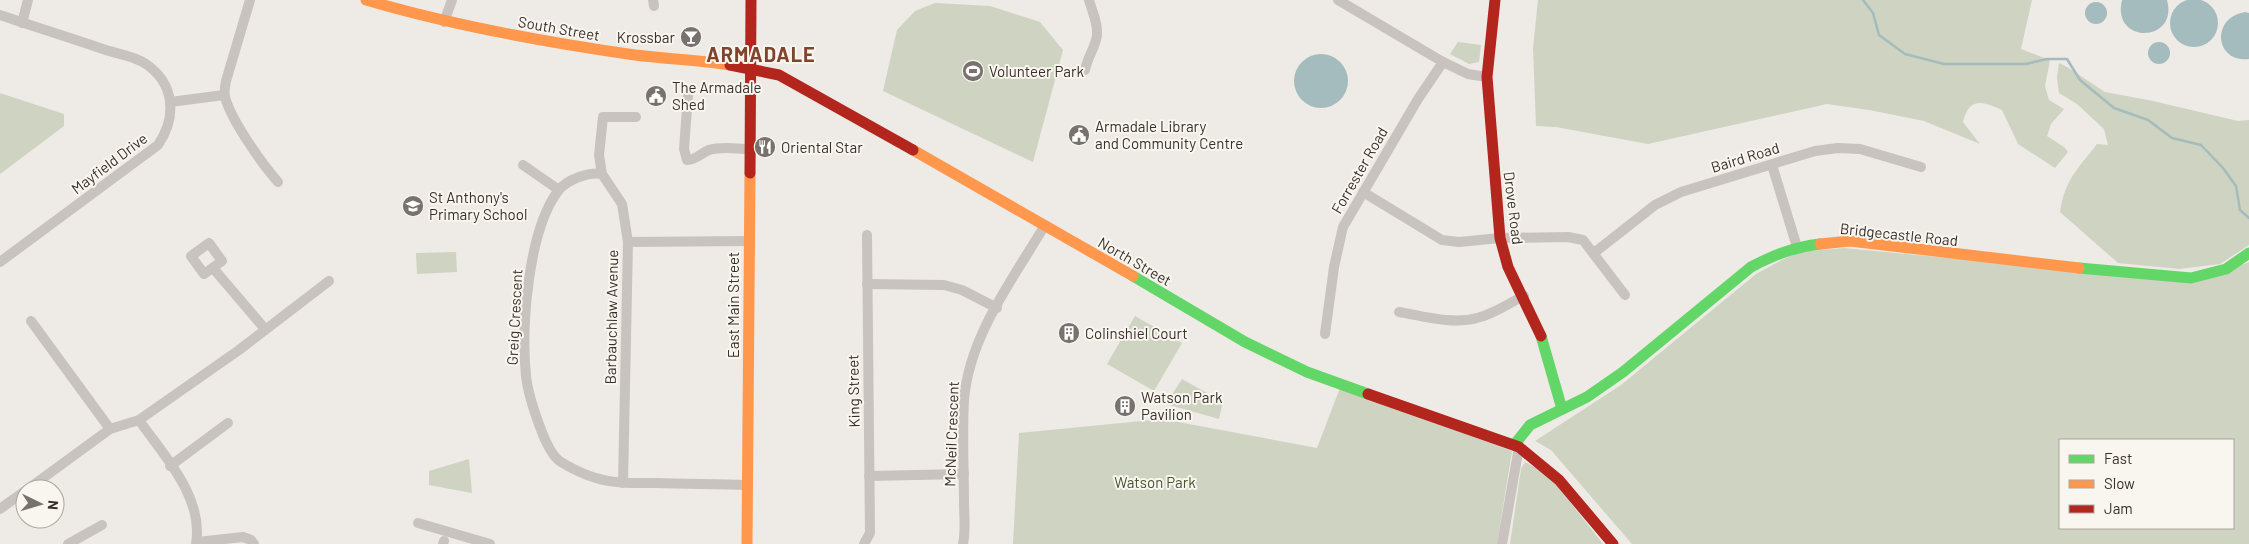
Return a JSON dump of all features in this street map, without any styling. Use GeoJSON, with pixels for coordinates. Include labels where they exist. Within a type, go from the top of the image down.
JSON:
{"type":"FeatureCollection","features":[{"type":"Feature","properties":{"kind":"main road","name":"South Street"},"geometry":{"type":"LineString","coordinates":[[366,0],[444,22],[580,47],[639,56],[751,67]]}},
{"type":"Feature","properties":{"kind":"main road","name":"East Main Street"},"geometry":{"type":"LineString","coordinates":[[748,544],[748,242],[751,0]]}},
{"type":"Feature","properties":{"kind":"main road","name":"Drove Road"},"geometry":{"type":"LineString","coordinates":[[1494,0],[1487,77],[1500,238],[1508,267],[1539,328],[1562,409]]}},
{"type":"Feature","properties":{"kind":"main road","name":"North Street"},"geometry":{"type":"LineString","coordinates":[[751,67],[787,79],[1045,225],[1245,342],[1302,370],[1517,446],[1545,464],[1572,491],[1613,544]]}},
{"type":"Feature","properties":{"kind":"main road","name":"Bridgecastle Road"},"geometry":{"type":"LineString","coordinates":[[1517,446],[1530,425],[1587,397],[1623,372],[1752,267],[1773,254],[1797,247],[1850,241],[2111,272],[2191,278],[2226,269],[2249,253]]}},
{"type":"Feature","properties":{"kind":"street"},"geometry":{"type":"LineString","coordinates":[[22,22],[28,0]]}},
{"type":"Feature","properties":{"kind":"street"},"geometry":{"type":"LineString","coordinates":[[250,0],[226,81],[224,95],[262,164],[278,182]]}},
{"type":"Feature","properties":{"kind":"street"},"geometry":{"type":"LineString","coordinates":[[444,22],[452,0]]}},
{"type":"Feature","properties":{"kind":"street"},"geometry":{"type":"LineString","coordinates":[[1085,70],[1087,58],[1097,38],[1095,19],[1089,0]]}},
{"type":"Feature","properties":{"kind":"street"},"geometry":{"type":"LineString","coordinates":[[1338,0],[1443,62],[1468,74],[1487,77]]}},
{"type":"Feature","properties":{"kind":"street","name":"Mayfield Drive"},"geometry":{"type":"LineString","coordinates":[[0,16],[144,62],[163,81],[170,102],[170,118],[167,132],[158,145],[0,262]]}},
{"type":"Feature","properties":{"kind":"street","name":"Forrester Road"},"geometry":{"type":"LineString","coordinates":[[1325,334],[1334,267],[1343,227],[1418,98],[1443,62]]}},
{"type":"Feature","properties":{"kind":"street"},"geometry":{"type":"LineString","coordinates":[[170,102],[224,95]]}},
{"type":"Feature","properties":{"kind":"street"},"geometry":{"type":"LineString","coordinates":[[688,95],[684,149],[687,160],[692,160],[709,150],[749,149]]}},
{"type":"Feature","properties":{"kind":"street"},"geometry":{"type":"LineString","coordinates":[[628,242],[622,204],[602,174],[600,155],[603,117],[636,117]]}},
{"type":"Feature","properties":{"kind":"street","name":"Baird Road"},"geometry":{"type":"LineString","coordinates":[[1594,253],[1655,205],[1681,192],[1815,151],[1838,148],[1860,149],[1921,167]]}},
{"type":"Feature","properties":{"kind":"street"},"geometry":{"type":"LineString","coordinates":[[523,165],[559,190]]}},
{"type":"Feature","properties":{"kind":"street"},"geometry":{"type":"LineString","coordinates":[[1772,165],[1797,247]]}},
{"type":"Feature","properties":{"kind":"street","name":"Greig Crescent"},"geometry":{"type":"LineString","coordinates":[[602,174],[594,173],[578,178],[559,190],[543,218],[534,253],[528,286],[525,333],[526,376],[534,410],[545,439],[559,461],[596,478],[622,482],[748,485]]}},
{"type":"Feature","properties":{"kind":"street"},"geometry":{"type":"LineString","coordinates":[[1363,192],[1442,240],[1458,242],[1500,238],[1568,237],[1583,240],[1625,295]]}},
{"type":"Feature","properties":{"kind":"street","name":"McNeil Crescent"},"geometry":{"type":"LineString","coordinates":[[963,544],[963,424],[966,383],[976,345],[1045,225]]}},
{"type":"Feature","properties":{"kind":"street","name":"King Street"},"geometry":{"type":"LineString","coordinates":[[864,544],[870,534],[867,235]]}},
{"type":"Feature","properties":{"kind":"street","name":"Barbauchlaw Avenue"},"geometry":{"type":"LineString","coordinates":[[622,482],[628,242],[748,242]]}},
{"type":"Feature","properties":{"kind":"street"},"geometry":{"type":"LineString","coordinates":[[213,268],[265,329]]}},
{"type":"Feature","properties":{"kind":"street"},"geometry":{"type":"LineString","coordinates":[[42,479],[110,429],[139,420],[329,281]]}},
{"type":"Feature","properties":{"kind":"street"},"geometry":{"type":"LineString","coordinates":[[867,284],[914,283],[944,285],[962,290],[997,308]]}},
{"type":"Feature","properties":{"kind":"street"},"geometry":{"type":"LineString","coordinates":[[1399,312],[1438,318],[1473,319],[1490,314],[1524,296]]}},
{"type":"Feature","properties":{"kind":"street"},"geometry":{"type":"LineString","coordinates":[[31,321],[110,429]]}},
{"type":"Feature","properties":{"kind":"street"},"geometry":{"type":"LineString","coordinates":[[139,420],[191,496],[197,518],[196,543],[242,537],[251,540],[254,544]]}},
{"type":"Feature","properties":{"kind":"street"},"geometry":{"type":"LineString","coordinates":[[170,466],[228,423]]}},
{"type":"Feature","properties":{"kind":"street"},"geometry":{"type":"LineString","coordinates":[[1502,544],[1517,446]]}},
{"type":"Feature","properties":{"kind":"street"},"geometry":{"type":"LineString","coordinates":[[869,476],[964,474]]}},
{"type":"Feature","properties":{"kind":"street"},"geometry":{"type":"LineString","coordinates":[[0,509],[15,498]]}},
{"type":"Feature","properties":{"kind":"street"},"geometry":{"type":"LineString","coordinates":[[418,523],[490,544]]}},
{"type":"Feature","properties":{"kind":"street"},"geometry":{"type":"LineString","coordinates":[[68,544],[102,525]]}},
{"type":"Feature","properties":{"kind":"green space"},"geometry":{"type":"Polygon","coordinates":[[[1538,0],[2032,0],[2021,49],[2050,60],[2045,86],[2049,100],[2064,109],[2051,124],[2047,136],[2064,147],[2068,152],[2055,168],[2018,144],[2002,110],[1982,103],[1977,103],[1969,108],[1963,122],[1980,144],[1924,121],[1827,104],[1648,144],[1556,127],[1536,126],[1533,48],[1538,0]]]}},
{"type":"Feature","properties":{"kind":"green space","name":"Volunteer Park"},"geometry":{"type":"Polygon","coordinates":[[[935,3],[990,6],[1040,22],[1063,50],[1033,162],[883,91],[897,30],[915,11],[935,3]]]}},
{"type":"Feature","properties":{"kind":"green space"},"geometry":{"type":"Polygon","coordinates":[[[1458,42],[1481,45],[1479,62],[1469,64],[1450,54],[1458,42]]]}},
{"type":"Feature","properties":{"kind":"green space"},"geometry":{"type":"Polygon","coordinates":[[[2059,63],[2105,92],[2238,121],[2249,120],[2249,245],[2220,264],[2179,269],[2118,263],[2060,212],[2065,191],[2078,168],[2097,144],[2108,145],[2104,129],[2077,104],[2059,93],[2057,78],[2059,63]]]}},
{"type":"Feature","properties":{"kind":"green space"},"geometry":{"type":"Polygon","coordinates":[[[0,93],[64,114],[64,126],[0,174],[0,93]]]}},
{"type":"Feature","properties":{"kind":"green space"},"geometry":{"type":"Polygon","coordinates":[[[1844,248],[2196,282],[2249,262],[2249,544],[1632,544],[1551,450],[1535,441],[1621,385],[1756,274],[1797,252],[1844,248]]]}},
{"type":"Feature","properties":{"kind":"green space"},"geometry":{"type":"Polygon","coordinates":[[[456,252],[457,272],[417,274],[416,253],[456,252]]]}},
{"type":"Feature","properties":{"kind":"green space"},"geometry":{"type":"Polygon","coordinates":[[[1135,316],[1182,343],[1154,391],[1107,364],[1135,316]]]}},
{"type":"Feature","properties":{"kind":"green space"},"geometry":{"type":"Polygon","coordinates":[[[1182,379],[1223,402],[1219,419],[1166,404],[1182,379]]]}},
{"type":"Feature","properties":{"kind":"green space","name":"Watson Park"},"geometry":{"type":"Polygon","coordinates":[[[1340,388],[1512,451],[1497,544],[1013,544],[1019,433],[1162,419],[1317,448],[1340,388]]]}},
{"type":"Feature","properties":{"kind":"green space"},"geometry":{"type":"Polygon","coordinates":[[[469,459],[472,493],[429,485],[429,471],[469,459]]]}},
{"type":"Feature","properties":{"kind":"green space"},"geometry":{"type":"Polygon","coordinates":[[[1525,462],[1549,475],[1603,544],[1510,544],[1521,469],[1525,462]]]}},
{"type":"Feature","properties":{"kind":"water"},"geometry":{"type":"Polygon","coordinates":[[[2189,-1],[2199,-1],[2211,6],[2218,18],[2218,28],[2211,40],[2199,47],[2189,47],[2181,43],[2174,36],[2170,28],[2170,18],[2174,10],[2181,3],[2189,-1]]]}},
{"type":"Feature","properties":{"kind":"water"},"geometry":{"type":"Polygon","coordinates":[[[2122,0],[2167,0],[2168,14],[2163,24],[2155,31],[2145,33],[2135,31],[2126,25],[2121,15],[2122,0]]]}},
{"type":"Feature","properties":{"kind":"water"},"geometry":{"type":"Polygon","coordinates":[[[2092,2],[2100,2],[2107,9],[2107,17],[2100,24],[2092,24],[2085,17],[2085,9],[2092,2]]]}},
{"type":"Feature","properties":{"kind":"water"},"geometry":{"type":"Polygon","coordinates":[[[2245,12],[2249,13],[2249,59],[2238,58],[2229,54],[2221,39],[2226,22],[2234,16],[2245,12]]]}},
{"type":"Feature","properties":{"kind":"water"},"geometry":{"type":"Polygon","coordinates":[[[2159,42],[2167,45],[2170,53],[2167,61],[2159,64],[2151,61],[2148,53],[2151,45],[2159,42]]]}},
{"type":"Feature","properties":{"kind":"water"},"geometry":{"type":"Polygon","coordinates":[[[1321,54],[1331,56],[1340,62],[1346,71],[1348,81],[1346,91],[1340,100],[1331,106],[1321,108],[1311,106],[1302,100],[1296,91],[1294,81],[1296,71],[1302,62],[1311,56],[1321,54]]]}},
{"type":"Feature","properties":{"kind":"waterway"},"geometry":{"type":"LineString","coordinates":[[1863,0],[1873,13],[1879,35],[1905,54],[1944,64],[2026,64],[2047,59],[2067,59],[2080,80],[2114,108],[2148,120],[2172,138],[2201,145],[2223,168],[2236,186],[2240,210],[2249,218]]}},
{"type":"Feature","properties":{"kind":"traffic: fast"},"geometry":{"type":"LineString","coordinates":[[1515,444],[1530,425],[1587,397],[1623,372],[1751,267],[1784,252],[1820,244]]}},
{"type":"Feature","properties":{"kind":"traffic: fast"},"geometry":{"type":"LineString","coordinates":[[2079,268],[2191,278],[2226,269],[2249,253]]}},
{"type":"Feature","properties":{"kind":"traffic: fast"},"geometry":{"type":"LineString","coordinates":[[1133,276],[1245,342],[1307,372],[1368,394]]}},
{"type":"Feature","properties":{"kind":"traffic: fast"},"geometry":{"type":"LineString","coordinates":[[1541,336],[1562,409]]}},
{"type":"Feature","properties":{"kind":"traffic: slow"},"geometry":{"type":"LineString","coordinates":[[366,0],[432,18],[533,39],[635,55],[730,65]]}},
{"type":"Feature","properties":{"kind":"traffic: slow"},"geometry":{"type":"LineString","coordinates":[[913,150],[1133,276]]}},
{"type":"Feature","properties":{"kind":"traffic: slow"},"geometry":{"type":"LineString","coordinates":[[747,544],[750,173]]}},
{"type":"Feature","properties":{"kind":"traffic: slow"},"geometry":{"type":"LineString","coordinates":[[1820,244],[1850,241],[2079,268]]}},
{"type":"Feature","properties":{"kind":"traffic: jam"},"geometry":{"type":"LineString","coordinates":[[750,173],[751,0]]}},
{"type":"Feature","properties":{"kind":"traffic: jam"},"geometry":{"type":"LineString","coordinates":[[1495,0],[1487,77],[1500,238],[1508,267],[1541,336]]}},
{"type":"Feature","properties":{"kind":"traffic: jam"},"geometry":{"type":"LineString","coordinates":[[730,65],[779,75],[913,150]]}},
{"type":"Feature","properties":{"kind":"traffic: jam"},"geometry":{"type":"LineString","coordinates":[[1368,394],[1519,447],[1559,480],[1613,544]]}},
{"type":"Feature","properties":{"kind":"place","name":"Krossbar"},"geometry":{"type":"Point","coordinates":[691,37]}},
{"type":"Feature","properties":{"kind":"place","name":"Volunteer Park"},"geometry":{"type":"Point","coordinates":[973,71]}},
{"type":"Feature","properties":{"kind":"place","name":"The Armadale Shed"},"geometry":{"type":"Point","coordinates":[656,96]}},
{"type":"Feature","properties":{"kind":"place","name":"Armadale Library and Community Centre"},"geometry":{"type":"Point","coordinates":[1079,135]}},
{"type":"Feature","properties":{"kind":"place","name":"Oriental Star"},"geometry":{"type":"Point","coordinates":[765,147]}},
{"type":"Feature","properties":{"kind":"place","name":"St Anthony's Primary School"},"geometry":{"type":"Point","coordinates":[413,206]}},
{"type":"Feature","properties":{"kind":"place","name":"Colinshiel Court"},"geometry":{"type":"Point","coordinates":[1069,333]}},
{"type":"Feature","properties":{"kind":"place","name":"Watson Park Pavilion"},"geometry":{"type":"Point","coordinates":[1125,406]}},
{"type":"Feature","properties":{"kind":"district","name":"ARMADALE"},"geometry":{"type":"Point","coordinates":[761,54]}}]}
